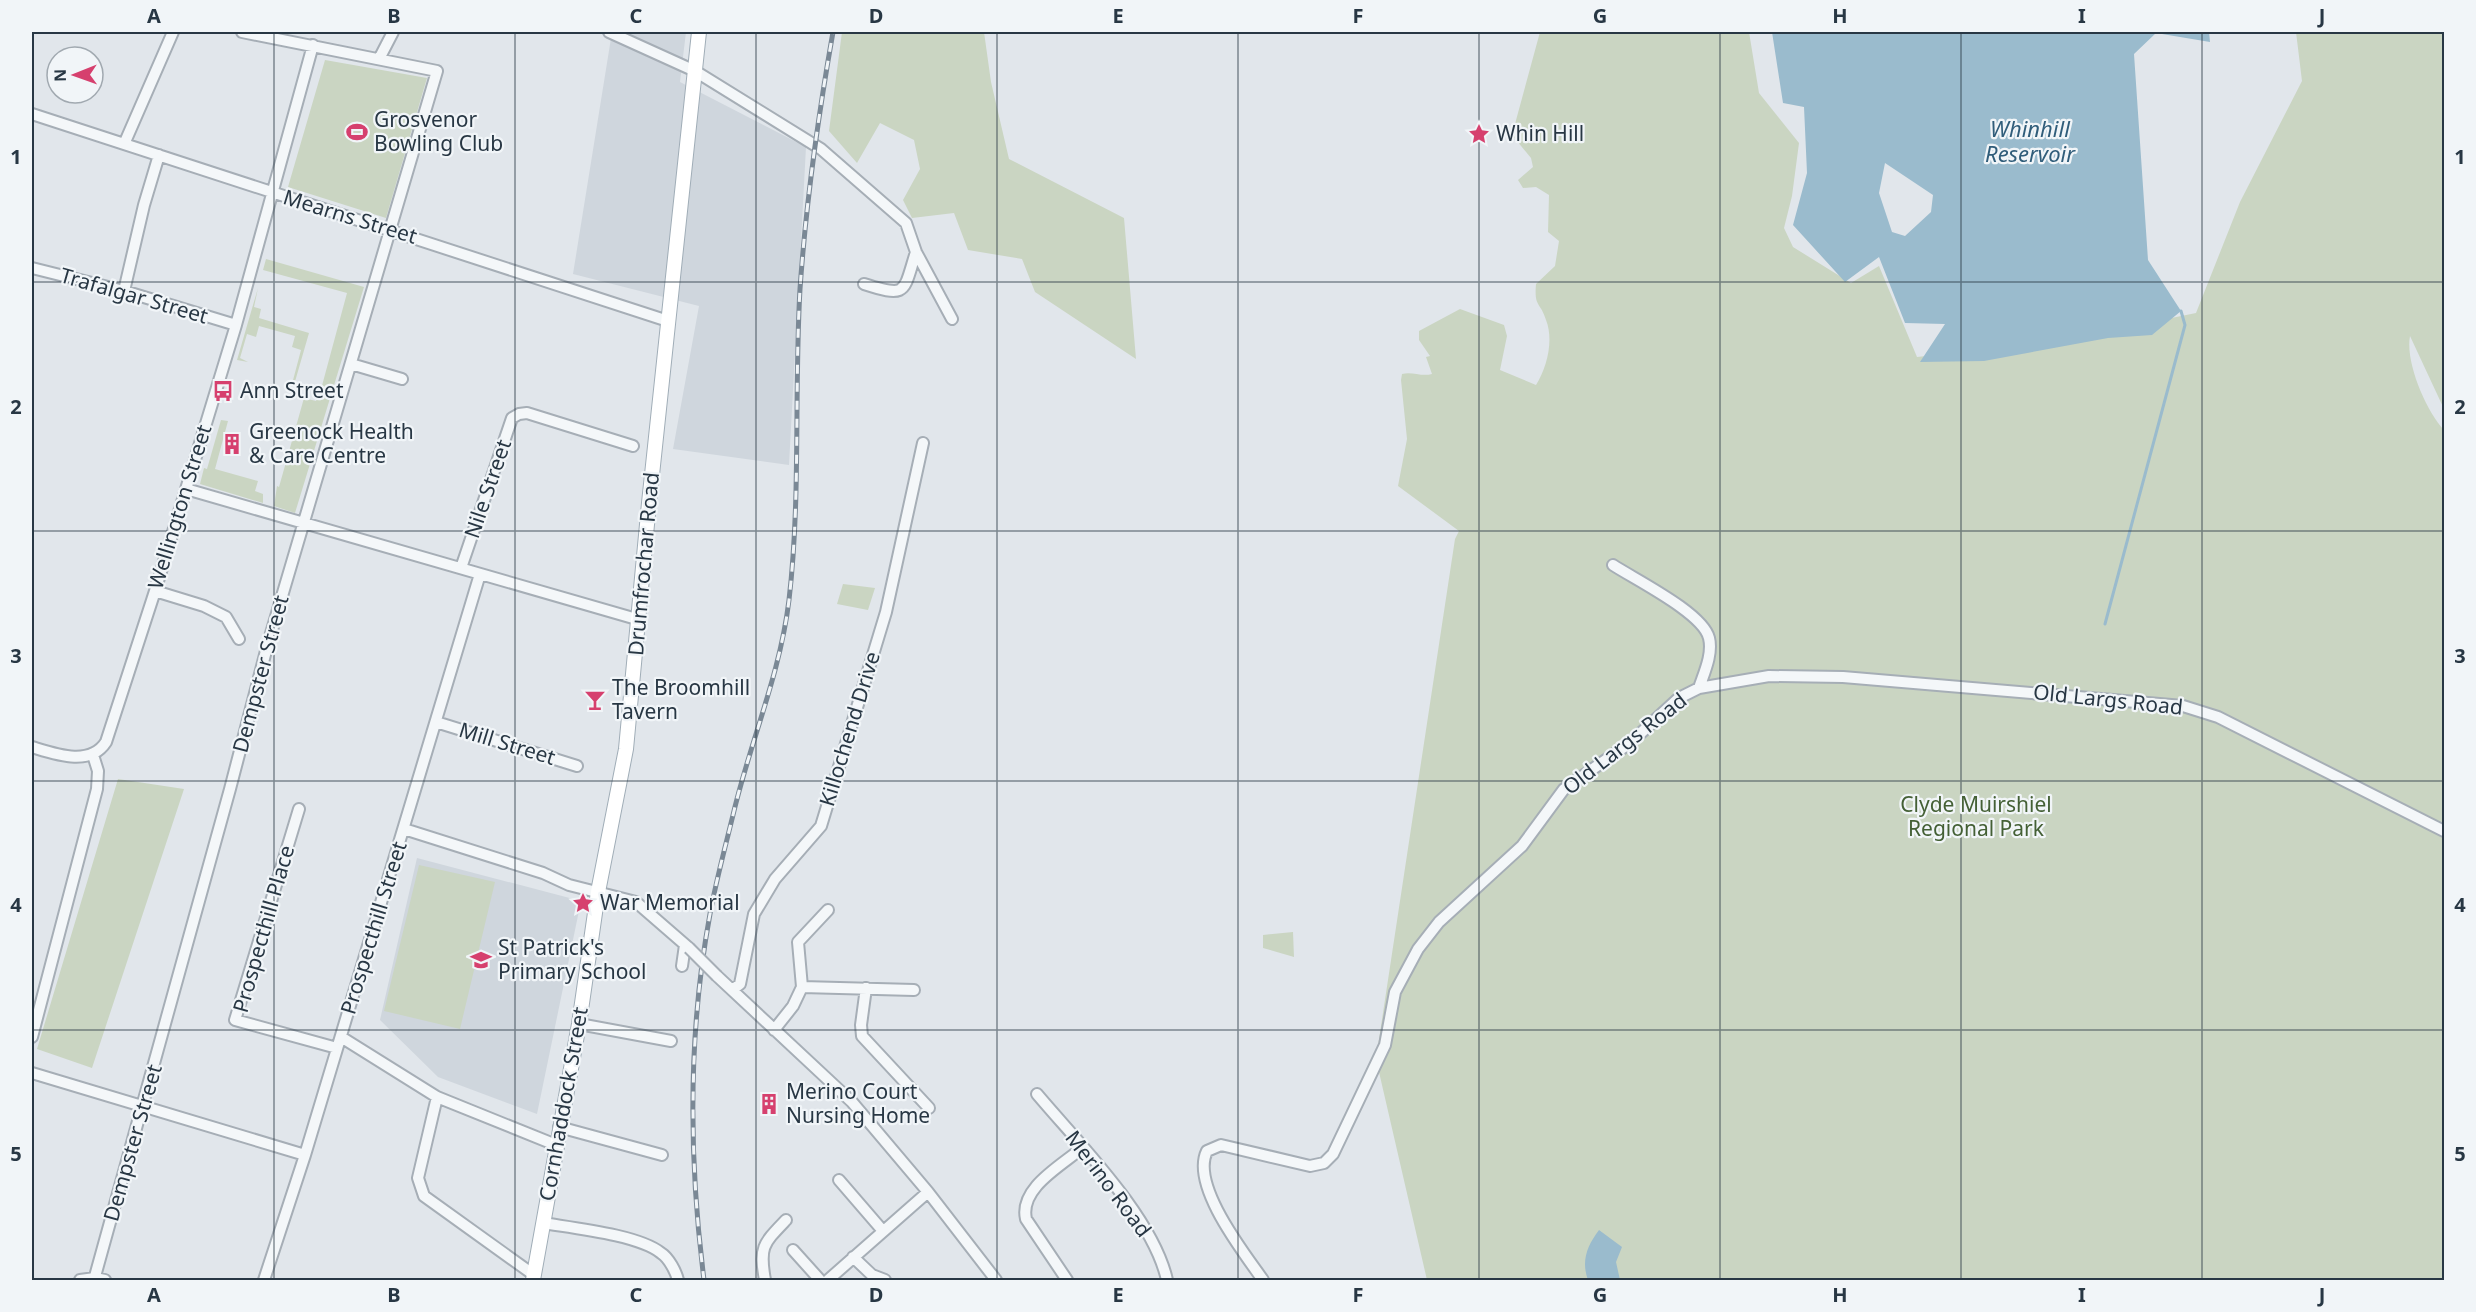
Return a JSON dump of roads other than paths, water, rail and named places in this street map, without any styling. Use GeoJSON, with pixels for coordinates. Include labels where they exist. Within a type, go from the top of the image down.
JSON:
{"type":"FeatureCollection","features":[{"type":"Feature","properties":{"kind":"main road","name":"Drumfrochar Road"},"geometry":{"type":"LineString","coordinates":[[598,892],[626,749],[699,32]]}},
{"type":"Feature","properties":{"kind":"main road","name":"Cornhaddock Street"},"geometry":{"type":"LineString","coordinates":[[534,1278],[579,1024],[598,892]]}},
{"type":"Feature","properties":{"kind":"street"},"geometry":{"type":"LineString","coordinates":[[124,142],[173,32]]}},
{"type":"Feature","properties":{"kind":"street"},"geometry":{"type":"LineString","coordinates":[[249,32],[379,59],[393,32]]}},
{"type":"Feature","properties":{"kind":"street"},"geometry":{"type":"LineString","coordinates":[[609,32],[695,71],[820,149],[906,223],[916,252],[952,319]]}},
{"type":"Feature","properties":{"kind":"street","name":"Wellington Street"},"geometry":{"type":"LineString","coordinates":[[93,755],[106,742],[155,591],[236,326],[313,45]]}},
{"type":"Feature","properties":{"kind":"street","name":"Dempster Street"},"geometry":{"type":"LineString","coordinates":[[98,1280],[264,654],[437,71],[379,59]]}},
{"type":"Feature","properties":{"kind":"street","name":"Mearns Street"},"geometry":{"type":"LineString","coordinates":[[32,114],[124,142],[273,193],[668,321]]}},
{"type":"Feature","properties":{"kind":"street"},"geometry":{"type":"LineString","coordinates":[[124,291],[144,205],[159,155]]}},
{"type":"Feature","properties":{"kind":"street"},"geometry":{"type":"LineString","coordinates":[[864,284],[893,293],[898,291],[906,284],[916,252]]}},
{"type":"Feature","properties":{"kind":"street","name":"Trafalgar Street"},"geometry":{"type":"LineString","coordinates":[[32,268],[124,291],[236,326]]}},
{"type":"Feature","properties":{"kind":"street"},"geometry":{"type":"LineString","coordinates":[[351,364],[402,379]]}},
{"type":"Feature","properties":{"kind":"street","name":"Nile Street"},"geometry":{"type":"LineString","coordinates":[[461,568],[512,418],[527,413],[633,446]]}},
{"type":"Feature","properties":{"kind":"street","name":"Killochend Drive"},"geometry":{"type":"LineString","coordinates":[[732,990],[740,984],[754,914],[775,879],[821,826],[886,612],[923,443]]}},
{"type":"Feature","properties":{"kind":"street"},"geometry":{"type":"LineString","coordinates":[[186,489],[303,525],[640,620]]}},
{"type":"Feature","properties":{"kind":"street"},"geometry":{"type":"LineString","coordinates":[[1613,565],[1696,618],[1709,636],[1710,651],[1699,688]]}},
{"type":"Feature","properties":{"kind":"street","name":"Prospecthill Street"},"geometry":{"type":"LineString","coordinates":[[264,1281],[305,1155],[480,574]]}},
{"type":"Feature","properties":{"kind":"street"},"geometry":{"type":"LineString","coordinates":[[155,591],[204,606],[226,617],[239,639]]}},
{"type":"Feature","properties":{"kind":"street","name":"Old Largs Road"},"geometry":{"type":"LineString","coordinates":[[1263,1281],[1221,1220],[1207,1186],[1204,1162],[1207,1151],[1218,1145],[1310,1166],[1324,1163],[1333,1154],[1385,1046],[1395,992],[1418,949],[1439,922],[1522,846],[1564,789],[1630,743],[1679,698],[1699,688],[1769,676],[1843,677],[2182,706],[2218,717],[2445,831]]}},
{"type":"Feature","properties":{"kind":"street","name":"Mill Street"},"geometry":{"type":"LineString","coordinates":[[436,722],[577,766]]}},
{"type":"Feature","properties":{"kind":"street"},"geometry":{"type":"LineString","coordinates":[[32,747],[74,756],[93,755],[98,771],[97,789],[32,1037]]}},
{"type":"Feature","properties":{"kind":"street","name":"Prospecthill Place"},"geometry":{"type":"LineString","coordinates":[[298,809],[235,1020],[337,1048]]}},
{"type":"Feature","properties":{"kind":"street"},"geometry":{"type":"LineString","coordinates":[[404,829],[598,892],[636,902],[687,946],[852,1102],[928,1192],[996,1281]]}},
{"type":"Feature","properties":{"kind":"street"},"geometry":{"type":"LineString","coordinates":[[774,1030],[793,1006],[802,987],[798,942],[828,910]]}},
{"type":"Feature","properties":{"kind":"street"},"geometry":{"type":"LineString","coordinates":[[682,966],[687,946]]}},
{"type":"Feature","properties":{"kind":"street"},"geometry":{"type":"LineString","coordinates":[[802,987],[914,990]]}},
{"type":"Feature","properties":{"kind":"street"},"geometry":{"type":"LineString","coordinates":[[866,988],[861,1025],[862,1036],[929,1108]]}},
{"type":"Feature","properties":{"kind":"street"},"geometry":{"type":"LineString","coordinates":[[579,1024],[671,1041]]}},
{"type":"Feature","properties":{"kind":"street"},"geometry":{"type":"LineString","coordinates":[[341,1037],[437,1097],[556,1145]]}},
{"type":"Feature","properties":{"kind":"street"},"geometry":{"type":"LineString","coordinates":[[32,1073],[305,1155]]}},
{"type":"Feature","properties":{"kind":"street","name":"Merino Road"},"geometry":{"type":"LineString","coordinates":[[1037,1094],[1141,1220],[1158,1252],[1167,1281]]}},
{"type":"Feature","properties":{"kind":"street"},"geometry":{"type":"LineString","coordinates":[[437,1097],[418,1178],[424,1196],[534,1278]]}},
{"type":"Feature","properties":{"kind":"street"},"geometry":{"type":"LineString","coordinates":[[559,1128],[662,1155]]}},
{"type":"Feature","properties":{"kind":"street"},"geometry":{"type":"LineString","coordinates":[[1067,1281],[1026,1219],[1024,1210],[1031,1191],[1082,1148]]}},
{"type":"Feature","properties":{"kind":"street"},"geometry":{"type":"LineString","coordinates":[[838,1180],[883,1231]]}},
{"type":"Feature","properties":{"kind":"street"},"geometry":{"type":"LineString","coordinates":[[828,1281],[928,1192]]}},
{"type":"Feature","properties":{"kind":"street"},"geometry":{"type":"LineString","coordinates":[[765,1281],[761,1260],[762,1247],[786,1220]]}},
{"type":"Feature","properties":{"kind":"street"},"geometry":{"type":"LineString","coordinates":[[543,1223],[634,1240],[654,1248],[664,1254],[678,1281]]}},
{"type":"Feature","properties":{"kind":"street"},"geometry":{"type":"LineString","coordinates":[[793,1250],[820,1281]]}},
{"type":"Feature","properties":{"kind":"street"},"geometry":{"type":"LineString","coordinates":[[853,1257],[872,1275],[885,1281]]}},
{"type":"Feature","properties":{"kind":"street"},"geometry":{"type":"LineString","coordinates":[[80,1281],[98,1280]]}},
{"type":"Feature","properties":{"kind":"water","name":"Whinhill Reservoir"},"geometry":{"type":"Polygon","coordinates":[[[1772,32],[2209,32],[2210,42],[2156,33],[2134,54],[2148,260],[2181,311],[2152,335],[2108,338],[1984,361],[1920,362],[1945,324],[1905,323],[1879,257],[1845,282],[1793,225],[1807,173],[1804,107],[1783,103],[1772,32]],[[1885,163],[1879,193],[1892,232],[1905,236],[1931,212],[1933,195],[1885,163]]]}},
{"type":"Feature","properties":{"kind":"water"},"geometry":{"type":"Polygon","coordinates":[[[1599,1230],[1622,1247],[1616,1262],[1620,1280],[1588,1280],[1585,1266],[1586,1254],[1599,1230]]]}},
{"type":"Feature","properties":{"kind":"waterway"},"geometry":{"type":"LineString","coordinates":[[2105,624],[2185,325],[2181,311]]}},
{"type":"Feature","properties":{"kind":"railway"},"geometry":{"type":"LineString","coordinates":[[704,1280],[694,1143],[694,1051],[698,1005],[715,889],[740,788],[779,655],[789,600],[795,523],[800,289],[813,160],[833,32]]}},
{"type":"Feature","properties":{"kind":"place","name":"Grosvenor Bowling Club"},"geometry":{"type":"Point","coordinates":[357,132]}},
{"type":"Feature","properties":{"kind":"place","name":"Whin Hill"},"geometry":{"type":"Point","coordinates":[1479,134]}},
{"type":"Feature","properties":{"kind":"place","name":"Ann Street"},"geometry":{"type":"Point","coordinates":[223,391]}},
{"type":"Feature","properties":{"kind":"place","name":"Greenock Health & Care Centre"},"geometry":{"type":"Point","coordinates":[232,444]}},
{"type":"Feature","properties":{"kind":"place","name":"The Broomhill Tavern"},"geometry":{"type":"Point","coordinates":[595,700]}},
{"type":"Feature","properties":{"kind":"place","name":"War Memorial"},"geometry":{"type":"Point","coordinates":[583,903]}},
{"type":"Feature","properties":{"kind":"place","name":"St Patrick's Primary School"},"geometry":{"type":"Point","coordinates":[481,960]}},
{"type":"Feature","properties":{"kind":"place","name":"Merino Court Nursing Home"},"geometry":{"type":"Point","coordinates":[769,1104]}},
{"type":"Feature","properties":{"kind":"park label","name":"Clyde Muirshiel Regional Park"},"geometry":{"type":"Point","coordinates":[1976,817]}}]}
